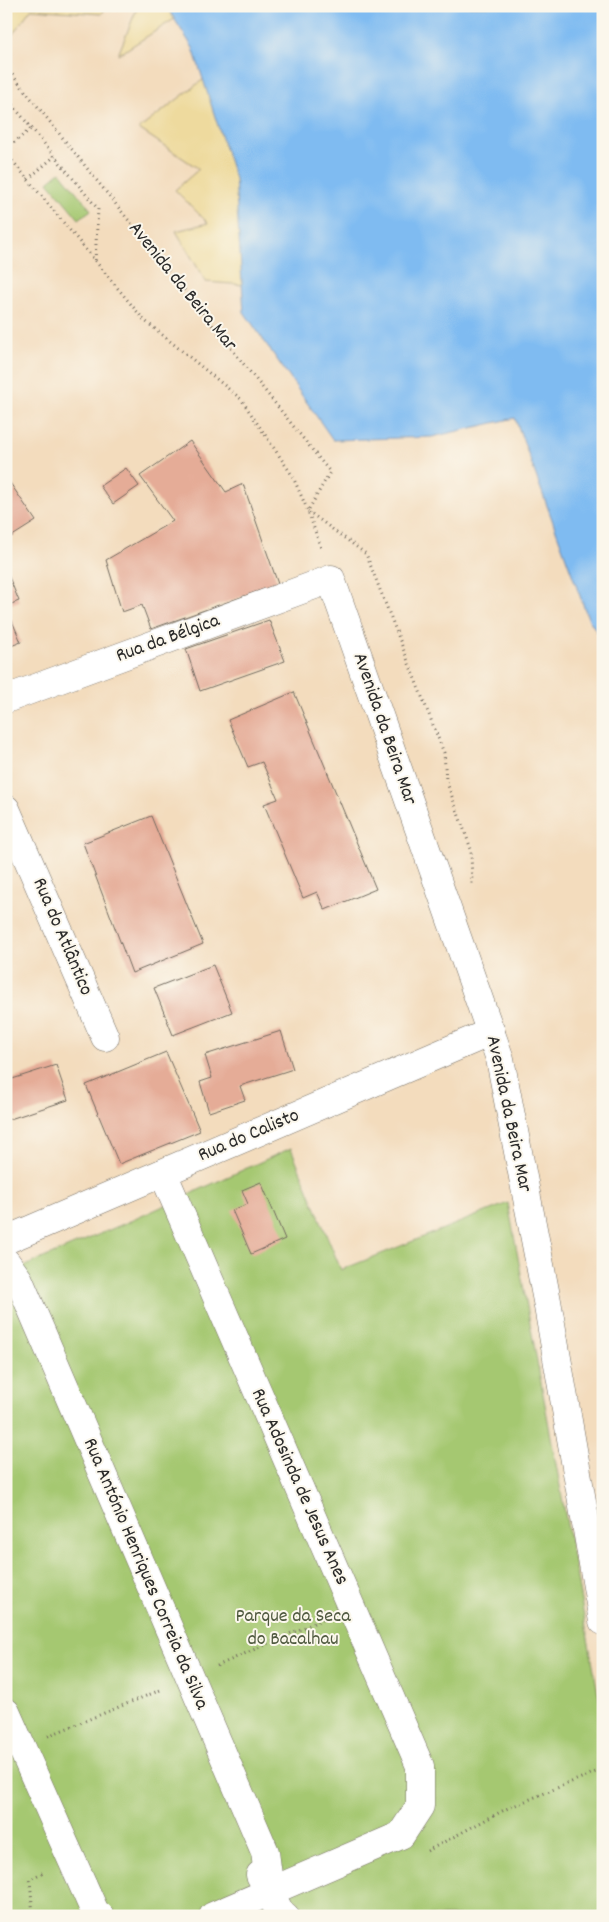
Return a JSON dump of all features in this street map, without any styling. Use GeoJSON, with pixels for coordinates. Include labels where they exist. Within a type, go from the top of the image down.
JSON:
{"type":"FeatureCollection","features":[{"type":"Feature","properties":{"kind":"street","name":"Rua da Bélgica"},"geometry":{"type":"LineString","coordinates":[[6,699],[331,580]]}},
{"type":"Feature","properties":{"kind":"street","name":"Avenida da Beira Mar"},"geometry":{"type":"LineString","coordinates":[[331,580],[500,1059],[547,1301],[603,1621]]}},
{"type":"Feature","properties":{"kind":"street","name":"Rua do Atlântico"},"geometry":{"type":"LineString","coordinates":[[6,809],[105,1037]]}},
{"type":"Feature","properties":{"kind":"street","name":"Rua do Calisto"},"geometry":{"type":"LineString","coordinates":[[6,1240],[491,1032]]}},
{"type":"Feature","properties":{"kind":"street","name":"Rua Adosinda de Jesus Anes"},"geometry":{"type":"LineString","coordinates":[[162,1173],[420,1766],[420,1806],[401,1835],[279,1909],[213,1916]]}},
{"type":"Feature","properties":{"kind":"street","name":"Rua António Henriques Correia da Silva"},"geometry":{"type":"LineString","coordinates":[[6,1262],[19,1280],[265,1852],[279,1909]]}},
{"type":"Feature","properties":{"kind":"street","name":"Rua António Henriques Correia da Silva"},"geometry":{"type":"LineString","coordinates":[[6,1295],[251,1862],[279,1909]]}},
{"type":"Feature","properties":{"kind":"street"},"geometry":{"type":"LineString","coordinates":[[6,1712],[70,1858],[95,1912],[100,1916]]}},
{"type":"Feature","properties":{"kind":"path","name":"Avenida da Beira Mar"},"geometry":{"type":"LineString","coordinates":[[6,67],[330,472],[308,511]]}},
{"type":"Feature","properties":{"kind":"path"},"geometry":{"type":"LineString","coordinates":[[6,97],[98,209],[95,261]]}},
{"type":"Feature","properties":{"kind":"path"},"geometry":{"type":"LineString","coordinates":[[6,151],[32,128]]}},
{"type":"Feature","properties":{"kind":"path","name":"Avenida da Beira Mar"},"geometry":{"type":"LineString","coordinates":[[6,151],[144,320],[241,400],[292,476],[308,511],[331,580]]}},
{"type":"Feature","properties":{"kind":"path"},"geometry":{"type":"LineString","coordinates":[[28,179],[55,156]]}},
{"type":"Feature","properties":{"kind":"path"},"geometry":{"type":"LineString","coordinates":[[308,511],[366,554]]}},
{"type":"Feature","properties":{"kind":"path"},"geometry":{"type":"LineString","coordinates":[[506,1809],[603,1769]]}},
{"type":"Feature","properties":{"kind":"path"},"geometry":{"type":"LineString","coordinates":[[33,1916],[30,1879],[70,1858]]}},
{"type":"Feature","properties":{"kind":"green space"},"geometry":{"type":"Polygon","coordinates":[[[60,172],[91,210],[79,219],[48,182],[60,172]]]}},
{"type":"Feature","properties":{"kind":"green space","name":"Parque da Seca do Bacalhau"},"geometry":{"type":"Polygon","coordinates":[[[291,1148],[341,1270],[508,1203],[603,1720],[603,1916],[6,1916],[6,1274],[135,1219],[291,1148]]]}},
{"type":"Feature","properties":{"kind":"sand"},"geometry":{"type":"Polygon","coordinates":[[[6,6],[106,6],[102,14],[31,9],[6,43],[6,6]]]}},
{"type":"Feature","properties":{"kind":"sand"},"geometry":{"type":"Polygon","coordinates":[[[134,6],[231,6],[271,287],[206,282],[176,231],[208,223],[175,190],[199,169],[139,129],[209,75],[179,16],[118,55],[137,8],[134,6]]]}},
{"type":"Feature","properties":{"kind":"water"},"geometry":{"type":"Polygon","coordinates":[[[166,6],[603,6],[603,641],[588,618],[515,418],[432,437],[333,440],[244,312],[235,179],[193,48],[166,6]]]}},
{"type":"Feature","properties":{"kind":"building"},"geometry":{"type":"Polygon","coordinates":[[[190,441],[226,492],[243,484],[278,584],[151,629],[142,605],[122,612],[106,560],[173,521],[140,476],[190,441]]]}},
{"type":"Feature","properties":{"kind":"building"},"geometry":{"type":"Polygon","coordinates":[[[126,468],[139,486],[113,504],[100,486],[126,468]]]}},
{"type":"Feature","properties":{"kind":"building"},"geometry":{"type":"Polygon","coordinates":[[[6,477],[36,521],[6,540],[6,477]]]}},
{"type":"Feature","properties":{"kind":"building"},"geometry":{"type":"Polygon","coordinates":[[[6,570],[19,601],[6,606],[6,570]]]}},
{"type":"Feature","properties":{"kind":"building"},"geometry":{"type":"Polygon","coordinates":[[[6,607],[21,642],[6,648],[6,607]]]}},
{"type":"Feature","properties":{"kind":"building"},"geometry":{"type":"Polygon","coordinates":[[[269,620],[285,661],[200,691],[186,649],[269,620]]]}},
{"type":"Feature","properties":{"kind":"building"},"geometry":{"type":"Polygon","coordinates":[[[294,692],[376,889],[325,910],[317,892],[303,898],[264,804],[278,799],[270,780],[262,762],[248,767],[228,720],[294,692]]]}},
{"type":"Feature","properties":{"kind":"building"},"geometry":{"type":"Polygon","coordinates":[[[151,816],[203,944],[132,973],[83,843],[151,816]]]}},
{"type":"Feature","properties":{"kind":"building"},"geometry":{"type":"Polygon","coordinates":[[[213,965],[232,1012],[173,1035],[154,988],[213,965]]]}},
{"type":"Feature","properties":{"kind":"building"},"geometry":{"type":"Polygon","coordinates":[[[281,1031],[293,1069],[240,1086],[245,1100],[209,1112],[200,1082],[212,1078],[205,1055],[281,1031]]]}},
{"type":"Feature","properties":{"kind":"building"},"geometry":{"type":"Polygon","coordinates":[[[166,1052],[200,1131],[119,1164],[86,1085],[166,1052]]]}},
{"type":"Feature","properties":{"kind":"building"},"geometry":{"type":"Polygon","coordinates":[[[56,1065],[68,1100],[7,1120],[6,1081],[56,1065]]]}},
{"type":"Feature","properties":{"kind":"building"},"geometry":{"type":"Polygon","coordinates":[[[261,1182],[285,1239],[251,1254],[232,1210],[248,1204],[242,1190],[261,1182]]]}}]}
